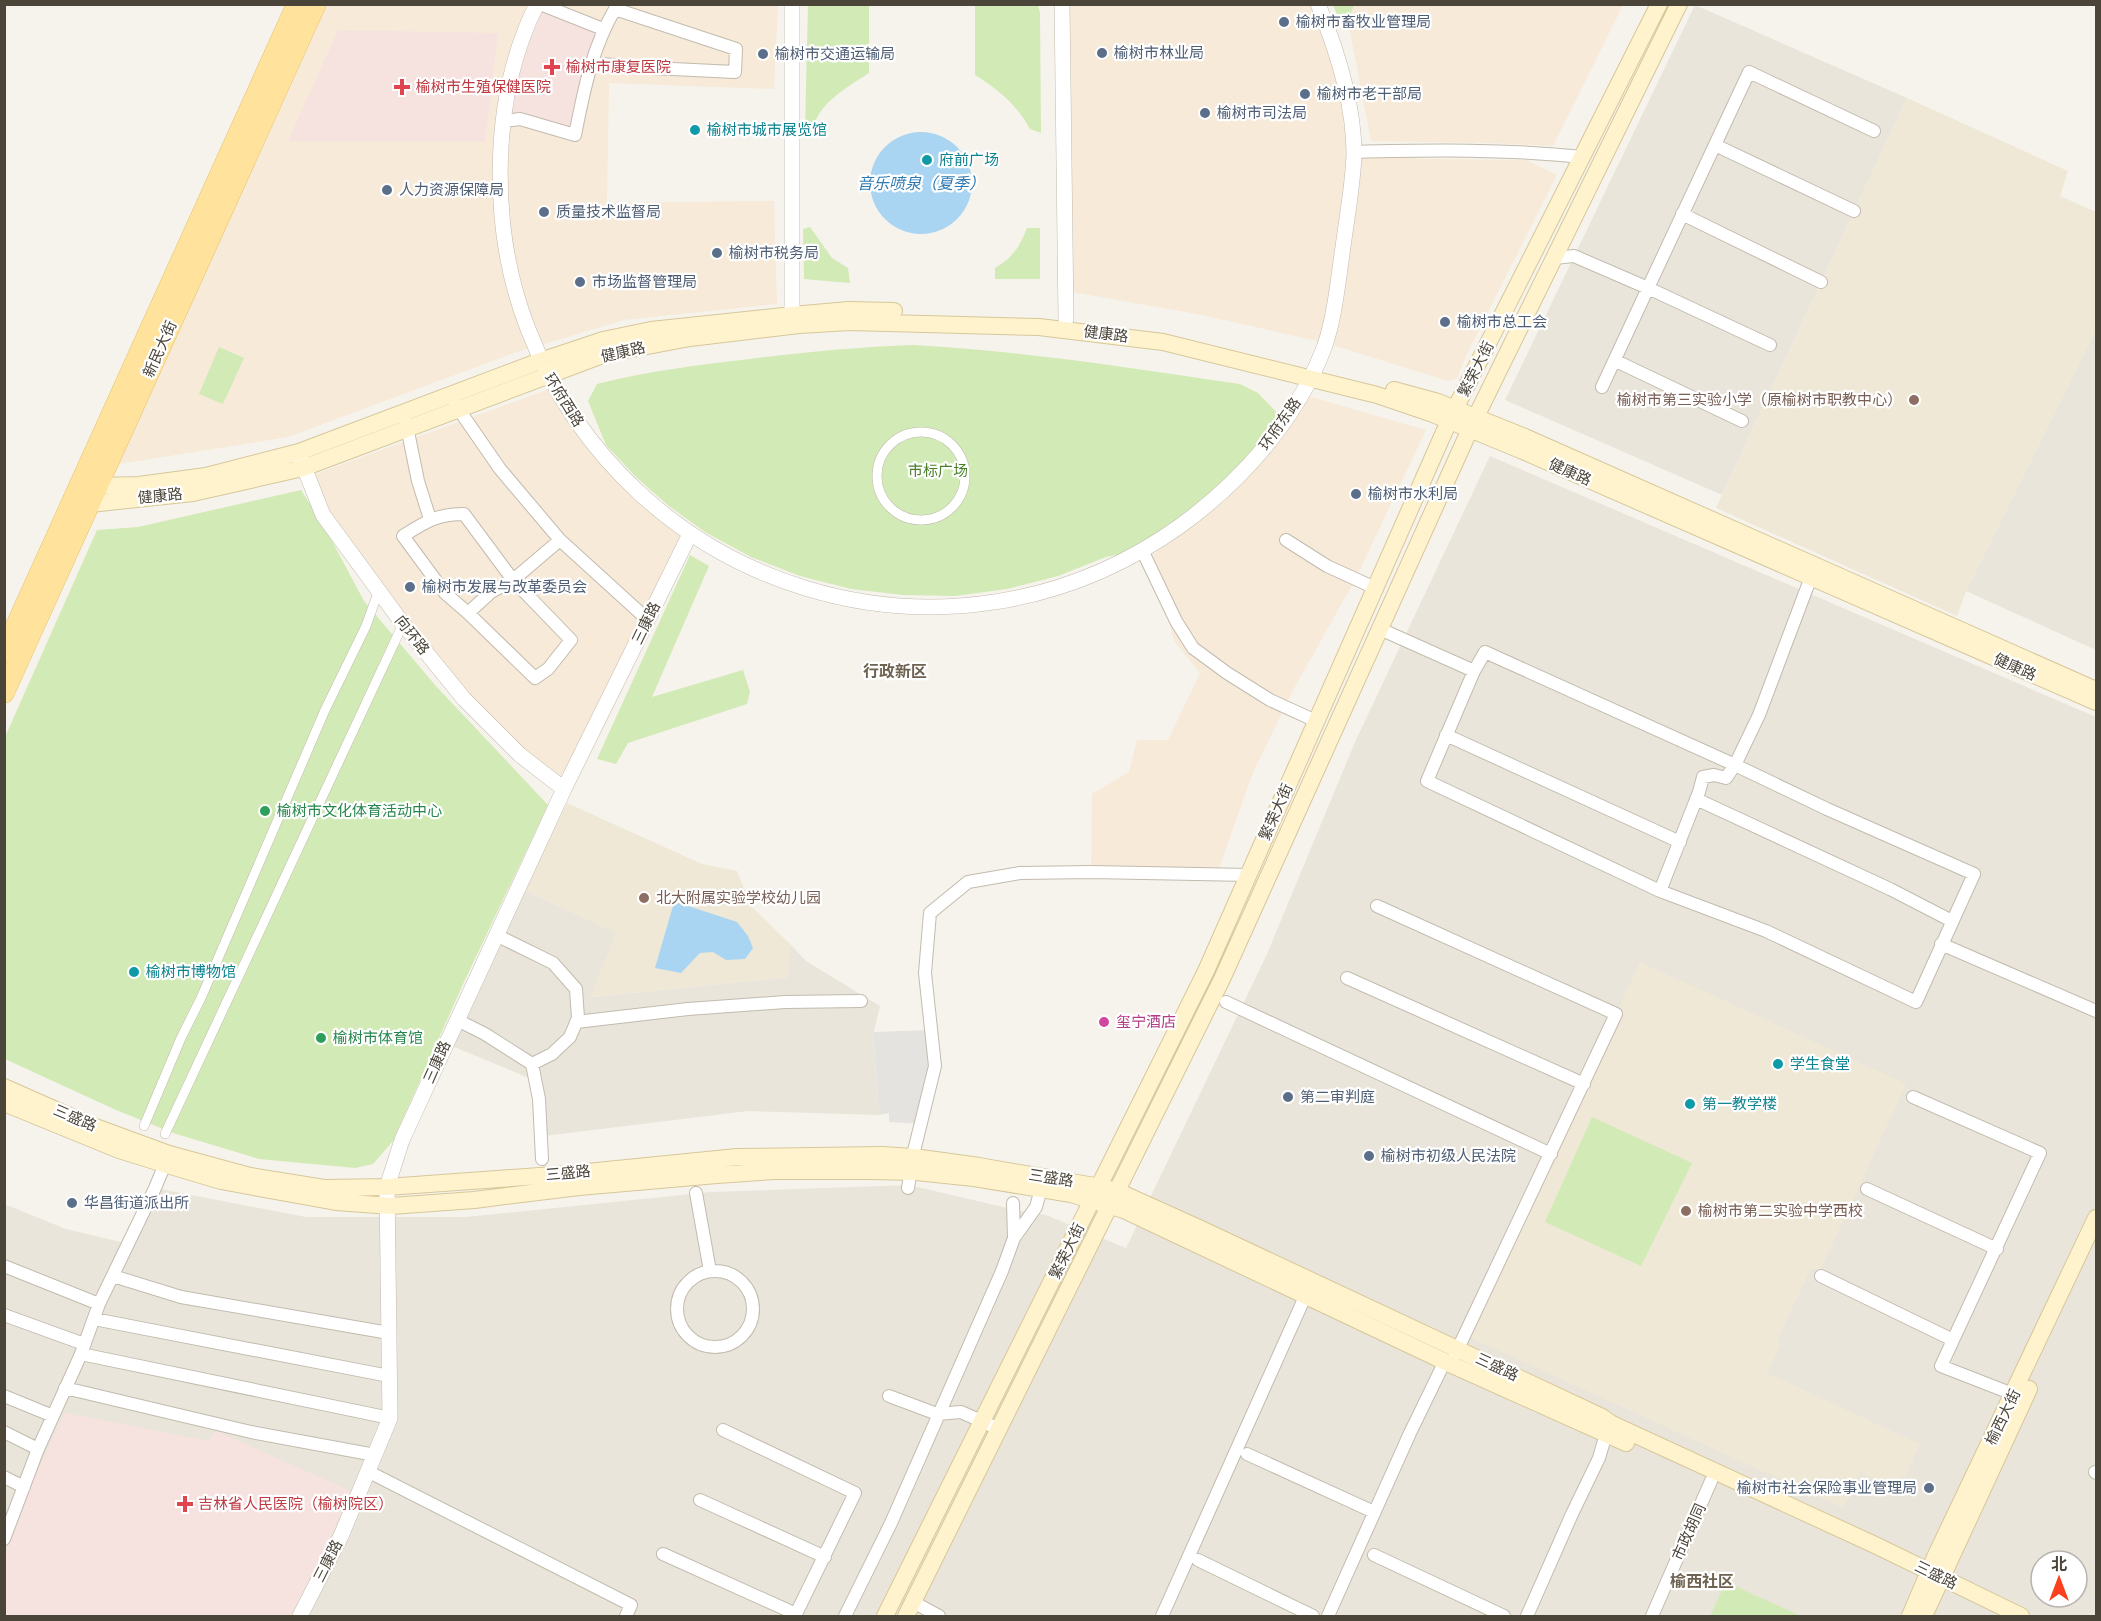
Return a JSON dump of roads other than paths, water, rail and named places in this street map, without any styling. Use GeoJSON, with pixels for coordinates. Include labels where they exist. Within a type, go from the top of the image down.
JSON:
{"type":"FeatureCollection","features":[{"type":"Feature","properties":{"kind":"main road","name":"新民大街"},"geometry":{"type":"LineString","coordinates":[[4,693],[86,492],[297,4]]}},
{"type":"Feature","properties":{"kind":"main road","name":"新民大街"},"geometry":{"type":"LineString","coordinates":[[4,652],[86,492],[316,4]]}},
{"type":"Feature","properties":{"kind":"main road","name":"繁荣大街"},"geometry":{"type":"LineString","coordinates":[[885,1617],[1206,971],[1452,415],[1659,4]]}},
{"type":"Feature","properties":{"kind":"main road","name":"繁荣大街"},"geometry":{"type":"LineString","coordinates":[[909,1609],[1222,979],[1473,423],[1679,4]]}},
{"type":"Feature","properties":{"kind":"main road","name":"健康路"},"geometry":{"type":"LineString","coordinates":[[86,492],[193,493],[301,460],[544,368],[603,340],[651,330],[849,310],[1066,319],[1162,333],[1312,373],[1377,395],[1452,415],[2097,690]]}},
{"type":"Feature","properties":{"kind":"main road","name":"健康路"},"geometry":{"type":"LineString","coordinates":[[544,368],[690,338],[799,325],[850,322],[1039,327],[1108,334],[1163,342],[1312,373]]}},
{"type":"Feature","properties":{"kind":"main road","name":"健康路"},"geometry":{"type":"LineString","coordinates":[[1473,423],[1811,577],[2097,702]]}},
{"type":"Feature","properties":{"kind":"main road","name":"三盛路"},"geometry":{"type":"LineString","coordinates":[[4,1087],[166,1159],[324,1188],[387,1187],[567,1174],[737,1157],[882,1155],[911,1172],[1096,1193],[1113,1198],[1310,1288],[1458,1348],[1933,1580],[2000,1617]]}},
{"type":"Feature","properties":{"kind":"main road"},"geometry":{"type":"LineString","coordinates":[[4,1103],[119,1150],[166,1159],[221,1181],[336,1202],[386,1205],[474,1200],[579,1187],[774,1171],[911,1172]]}},
{"type":"Feature","properties":{"kind":"main road","name":"三盛路"},"geometry":{"type":"LineString","coordinates":[[911,1172],[974,1178],[1041,1190],[1096,1193]]}},
{"type":"Feature","properties":{"kind":"main road","name":"榆西大街"},"geometry":{"type":"LineString","coordinates":[[1910,1617],[1933,1580],[2019,1396],[2097,1218]]}},
{"type":"Feature","properties":{"kind":"main road","name":"榆西大街"},"geometry":{"type":"LineString","coordinates":[[2019,1396],[2097,1244]]}},
{"type":"Feature","properties":{"kind":"main road","name":"三盛路"},"geometry":{"type":"LineString","coordinates":[[1310,1288],[1448,1363],[1933,1580],[2022,1617]]}},
{"type":"Feature","properties":{"kind":"main road","name":"榆西大街"},"geometry":{"type":"LineString","coordinates":[[1924,1617],[1933,1580]]}},
{"type":"Feature","properties":{"kind":"street"},"geometry":{"type":"LineString","coordinates":[[539,4],[603,29]]}},
{"type":"Feature","properties":{"kind":"street","name":"环府西路"},"geometry":{"type":"LineString","coordinates":[[539,4],[513,70],[504,121],[500,188],[505,248],[519,305],[544,368],[571,415],[615,471],[663,515],[690,534],[747,567],[797,586],[849,600],[902,606]]}},
{"type":"Feature","properties":{"kind":"street"},"geometry":{"type":"LineString","coordinates":[[792,4],[792,315]]}},
{"type":"Feature","properties":{"kind":"street"},"geometry":{"type":"LineString","coordinates":[[1062,4],[1066,319]]}},
{"type":"Feature","properties":{"kind":"street","name":"环府东路"},"geometry":{"type":"LineString","coordinates":[[902,606],[956,606],[1009,600],[1061,587],[1111,567],[1158,542],[1202,510],[1241,474],[1276,433],[1312,373],[1326,343],[1348,206],[1354,152],[1348,103],[1328,30],[1318,4]]}},
{"type":"Feature","properties":{"kind":"street"},"geometry":{"type":"LineString","coordinates":[[504,121],[520,119],[575,135],[590,63],[603,29],[615,9],[736,49],[735,72],[590,63]]}},
{"type":"Feature","properties":{"kind":"street"},"geometry":{"type":"LineString","coordinates":[[1602,387],[1749,72],[1874,131]]}},
{"type":"Feature","properties":{"kind":"street"},"geometry":{"type":"LineString","coordinates":[[1715,145],[1854,211]]}},
{"type":"Feature","properties":{"kind":"street"},"geometry":{"type":"LineString","coordinates":[[1354,152],[1486,150],[1583,157]]}},
{"type":"Feature","properties":{"kind":"street"},"geometry":{"type":"LineString","coordinates":[[1682,214],[1821,282]]}},
{"type":"Feature","properties":{"kind":"street"},"geometry":{"type":"LineString","coordinates":[[1554,258],[1574,256],[1770,345]]}},
{"type":"Feature","properties":{"kind":"street"},"geometry":{"type":"LineString","coordinates":[[1616,361],[1742,421]]}},
{"type":"Feature","properties":{"kind":"street"},"geometry":{"type":"LineString","coordinates":[[454,402],[500,469],[560,540],[648,620]]}},
{"type":"Feature","properties":{"kind":"street"},"geometry":{"type":"LineString","coordinates":[[405,421],[418,481],[430,519]]}},
{"type":"Feature","properties":{"kind":"street"},"geometry":{"type":"LineString","coordinates":[[915,433],[939,436],[950,443],[964,463],[966,477],[957,502],[942,515],[922,521],[909,519],[896,513],[883,498],[877,479],[878,466],[883,453],[902,436],[915,433]]}},
{"type":"Feature","properties":{"kind":"street","name":"向环路"},"geometry":{"type":"LineString","coordinates":[[301,460],[323,515],[402,624],[464,699],[520,755],[564,789]]}},
{"type":"Feature","properties":{"kind":"street"},"geometry":{"type":"LineString","coordinates":[[449,514],[464,514],[513,580],[571,640],[548,669],[535,678],[445,593],[403,536],[430,519],[449,514]]}},
{"type":"Feature","properties":{"kind":"street","name":"三康路"},"geometry":{"type":"LineString","coordinates":[[300,1617],[341,1536],[390,1418],[386,1205],[387,1187],[402,1140],[564,789],[690,534]]}},
{"type":"Feature","properties":{"kind":"street"},"geometry":{"type":"LineString","coordinates":[[468,614],[491,592],[513,580],[560,540]]}},
{"type":"Feature","properties":{"kind":"street"},"geometry":{"type":"LineString","coordinates":[[1286,540],[1327,566],[1375,588]]}},
{"type":"Feature","properties":{"kind":"street"},"geometry":{"type":"LineString","coordinates":[[1142,550],[1171,612],[1193,648],[1270,700],[1316,721]]}},
{"type":"Feature","properties":{"kind":"street"},"geometry":{"type":"LineString","coordinates":[[1660,891],[1703,777],[1714,775],[1726,778],[1735,765],[1759,715],[1811,577]]}},
{"type":"Feature","properties":{"kind":"street"},"geometry":{"type":"LineString","coordinates":[[144,1126],[325,710],[358,643],[379,590]]}},
{"type":"Feature","properties":{"kind":"street"},"geometry":{"type":"LineString","coordinates":[[165,1134],[402,624]]}},
{"type":"Feature","properties":{"kind":"street"},"geometry":{"type":"LineString","coordinates":[[1380,628],[1474,670]]}},
{"type":"Feature","properties":{"kind":"street"},"geometry":{"type":"LineString","coordinates":[[1485,652],[1974,874],[1916,1002],[1766,931],[1660,891],[1427,781],[1474,670],[1485,652]]}},
{"type":"Feature","properties":{"kind":"street"},"geometry":{"type":"LineString","coordinates":[[1446,735],[1680,842]]}},
{"type":"Feature","properties":{"kind":"street"},"geometry":{"type":"LineString","coordinates":[[1696,799],[1890,889],[1952,921]]}},
{"type":"Feature","properties":{"kind":"street"},"geometry":{"type":"LineString","coordinates":[[911,1172],[935,1066],[925,974],[930,913],[968,882],[1020,873],[1249,874]]}},
{"type":"Feature","properties":{"kind":"street"},"geometry":{"type":"LineString","coordinates":[[1328,1617],[1374,1512],[1448,1363],[1458,1348],[1616,1014],[1377,906]]}},
{"type":"Feature","properties":{"kind":"street"},"geometry":{"type":"LineString","coordinates":[[496,935],[553,963],[576,989],[578,1018],[570,1037],[552,1054],[532,1064]]}},
{"type":"Feature","properties":{"kind":"street"},"geometry":{"type":"LineString","coordinates":[[1941,944],[2097,1011]]}},
{"type":"Feature","properties":{"kind":"street"},"geometry":{"type":"LineString","coordinates":[[1347,978],[1584,1084]]}},
{"type":"Feature","properties":{"kind":"street"},"geometry":{"type":"LineString","coordinates":[[576,1022],[688,1009],[774,1003],[861,1002]]}},
{"type":"Feature","properties":{"kind":"street"},"geometry":{"type":"LineString","coordinates":[[1226,1002],[1551,1154]]}},
{"type":"Feature","properties":{"kind":"street"},"geometry":{"type":"LineString","coordinates":[[456,1020],[485,1034],[532,1064],[539,1099],[542,1159]]}},
{"type":"Feature","properties":{"kind":"street"},"geometry":{"type":"LineString","coordinates":[[1913,1097],[2040,1154],[1941,1366],[2019,1396]]}},
{"type":"Feature","properties":{"kind":"street"},"geometry":{"type":"LineString","coordinates":[[5,1534],[38,1449],[83,1349],[99,1304],[155,1188],[166,1159]]}},
{"type":"Feature","properties":{"kind":"street"},"geometry":{"type":"LineString","coordinates":[[845,1617],[891,1523],[955,1380],[1014,1238],[1036,1207],[1041,1190]]}},
{"type":"Feature","properties":{"kind":"street"},"geometry":{"type":"LineString","coordinates":[[1867,1190],[1997,1249]]}},
{"type":"Feature","properties":{"kind":"street"},"geometry":{"type":"LineString","coordinates":[[696,1193],[710,1271]]}},
{"type":"Feature","properties":{"kind":"street"},"geometry":{"type":"LineString","coordinates":[[1013,1203],[1014,1238]]}},
{"type":"Feature","properties":{"kind":"street"},"geometry":{"type":"LineString","coordinates":[[4,1266],[99,1304]]}},
{"type":"Feature","properties":{"kind":"street"},"geometry":{"type":"LineString","coordinates":[[710,1271],[723,1272],[735,1277],[745,1285],[751,1297],[753,1310],[750,1323],[743,1334],[733,1342],[722,1346],[710,1346],[695,1341],[681,1327],[677,1316],[677,1304],[687,1283],[697,1275],[710,1271]]}},
{"type":"Feature","properties":{"kind":"street"},"geometry":{"type":"LineString","coordinates":[[113,1276],[181,1297],[388,1334]]}},
{"type":"Feature","properties":{"kind":"street"},"geometry":{"type":"LineString","coordinates":[[1821,1276],[1953,1340]]}},
{"type":"Feature","properties":{"kind":"street"},"geometry":{"type":"LineString","coordinates":[[1162,1617],[1310,1288]]}},
{"type":"Feature","properties":{"kind":"street"},"geometry":{"type":"LineString","coordinates":[[4,1315],[83,1349],[390,1418]]}},
{"type":"Feature","properties":{"kind":"street"},"geometry":{"type":"LineString","coordinates":[[93,1319],[389,1376]]}},
{"type":"Feature","properties":{"kind":"street"},"geometry":{"type":"LineString","coordinates":[[65,1388],[251,1432],[375,1455]]}},
{"type":"Feature","properties":{"kind":"street"},"geometry":{"type":"LineString","coordinates":[[4,1396],[53,1416]]}},
{"type":"Feature","properties":{"kind":"street"},"geometry":{"type":"LineString","coordinates":[[889,1396],[938,1414],[961,1412],[999,1429]]}},
{"type":"Feature","properties":{"kind":"street"},"geometry":{"type":"LineString","coordinates":[[663,1554],[795,1615],[825,1557],[855,1493],[723,1430]]}},
{"type":"Feature","properties":{"kind":"street"},"geometry":{"type":"LineString","coordinates":[[4,1432],[38,1449]]}},
{"type":"Feature","properties":{"kind":"street"},"geometry":{"type":"LineString","coordinates":[[1527,1617],[1599,1458],[1606,1434]]}},
{"type":"Feature","properties":{"kind":"street"},"geometry":{"type":"LineString","coordinates":[[1247,1454],[1374,1512]]}},
{"type":"Feature","properties":{"kind":"street"},"geometry":{"type":"LineString","coordinates":[[369,1472],[631,1605],[626,1617]]}},
{"type":"Feature","properties":{"kind":"street"},"geometry":{"type":"LineString","coordinates":[[4,1477],[24,1487]]}},
{"type":"Feature","properties":{"kind":"street","name":"市政胡同"},"geometry":{"type":"LineString","coordinates":[[1652,1617],[1711,1481]]}},
{"type":"Feature","properties":{"kind":"street"},"geometry":{"type":"LineString","coordinates":[[700,1500],[825,1557]]}},
{"type":"Feature","properties":{"kind":"street"},"geometry":{"type":"LineString","coordinates":[[1374,1556],[1504,1617]]}},
{"type":"Feature","properties":{"kind":"street"},"geometry":{"type":"LineString","coordinates":[[1198,1560],[1313,1617]]}},
{"type":"Feature","properties":{"kind":"street"},"geometry":{"type":"LineString","coordinates":[[909,1609],[939,1617]]}},
{"type":"Feature","properties":{"kind":"water","name":"音乐喷泉（夏季）"},"geometry":{"type":"Polygon","coordinates":[[[921,132],[950,140],[964,154],[972,183],[964,212],[950,226],[921,234],[892,226],[878,212],[870,183],[878,154],[892,140],[921,132]]]}},
{"type":"Feature","properties":{"kind":"water"},"geometry":{"type":"Polygon","coordinates":[[[679,903],[737,922],[748,936],[753,948],[745,959],[726,960],[713,952],[700,953],[681,973],[655,968],[673,906],[679,903]]]}},
{"type":"Feature","properties":{"kind":"place","name":"榆树市畜牧业管理局"},"geometry":{"type":"Point","coordinates":[1284,22]}},
{"type":"Feature","properties":{"kind":"place","name":"榆树市林业局"},"geometry":{"type":"Point","coordinates":[1102,53]}},
{"type":"Feature","properties":{"kind":"place","name":"榆树市交通运输局"},"geometry":{"type":"Point","coordinates":[763,54]}},
{"type":"Feature","properties":{"kind":"place","name":"榆树市康复医院"},"geometry":{"type":"Point","coordinates":[552,67]}},
{"type":"Feature","properties":{"kind":"place","name":"榆树市生殖保健医院"},"geometry":{"type":"Point","coordinates":[402,87]}},
{"type":"Feature","properties":{"kind":"place","name":"榆树市老干部局"},"geometry":{"type":"Point","coordinates":[1305,94]}},
{"type":"Feature","properties":{"kind":"place","name":"榆树市司法局"},"geometry":{"type":"Point","coordinates":[1205,113]}},
{"type":"Feature","properties":{"kind":"place","name":"榆树市城市展览馆"},"geometry":{"type":"Point","coordinates":[695,130]}},
{"type":"Feature","properties":{"kind":"place","name":"府前广场"},"geometry":{"type":"Point","coordinates":[927,160]}},
{"type":"Feature","properties":{"kind":"place","name":"人力资源保障局"},"geometry":{"type":"Point","coordinates":[387,190]}},
{"type":"Feature","properties":{"kind":"place","name":"质量技术监督局"},"geometry":{"type":"Point","coordinates":[544,212]}},
{"type":"Feature","properties":{"kind":"place","name":"榆树市税务局"},"geometry":{"type":"Point","coordinates":[717,253]}},
{"type":"Feature","properties":{"kind":"place","name":"市场监督管理局"},"geometry":{"type":"Point","coordinates":[580,282]}},
{"type":"Feature","properties":{"kind":"place","name":"榆树市总工会"},"geometry":{"type":"Point","coordinates":[1445,322]}},
{"type":"Feature","properties":{"kind":"place","name":"榆树市第三实验小学（原榆树市职教中心）"},"geometry":{"type":"Point","coordinates":[1914,400]}},
{"type":"Feature","properties":{"kind":"place","name":"榆树市水利局"},"geometry":{"type":"Point","coordinates":[1356,494]}},
{"type":"Feature","properties":{"kind":"place","name":"榆树市发展与改革委员会"},"geometry":{"type":"Point","coordinates":[410,587]}},
{"type":"Feature","properties":{"kind":"place","name":"榆树市文化体育活动中心"},"geometry":{"type":"Point","coordinates":[265,811]}},
{"type":"Feature","properties":{"kind":"place","name":"北大附属实验学校幼儿园"},"geometry":{"type":"Point","coordinates":[644,898]}},
{"type":"Feature","properties":{"kind":"place","name":"榆树市博物馆"},"geometry":{"type":"Point","coordinates":[134,972]}},
{"type":"Feature","properties":{"kind":"place","name":"玺宁酒店"},"geometry":{"type":"Point","coordinates":[1104,1022]}},
{"type":"Feature","properties":{"kind":"place","name":"榆树市体育馆"},"geometry":{"type":"Point","coordinates":[321,1038]}},
{"type":"Feature","properties":{"kind":"place","name":"学生食堂"},"geometry":{"type":"Point","coordinates":[1778,1064]}},
{"type":"Feature","properties":{"kind":"place","name":"第二审判庭"},"geometry":{"type":"Point","coordinates":[1288,1097]}},
{"type":"Feature","properties":{"kind":"place","name":"第一教学楼"},"geometry":{"type":"Point","coordinates":[1690,1104]}},
{"type":"Feature","properties":{"kind":"place","name":"榆树市初级人民法院"},"geometry":{"type":"Point","coordinates":[1369,1156]}},
{"type":"Feature","properties":{"kind":"place","name":"华昌街道派出所"},"geometry":{"type":"Point","coordinates":[72,1203]}},
{"type":"Feature","properties":{"kind":"place","name":"榆树市第二实验中学西校"},"geometry":{"type":"Point","coordinates":[1686,1211]}},
{"type":"Feature","properties":{"kind":"place","name":"榆树市社会保险事业管理局"},"geometry":{"type":"Point","coordinates":[1929,1488]}},
{"type":"Feature","properties":{"kind":"place","name":"吉林省人民医院（榆树院区）"},"geometry":{"type":"Point","coordinates":[185,1504]}},
{"type":"Feature","properties":{"kind":"district","name":"行政新区"},"geometry":{"type":"Point","coordinates":[895,671]}},
{"type":"Feature","properties":{"kind":"district","name":"榆西社区"},"geometry":{"type":"Point","coordinates":[1702,1581]}},
{"type":"Feature","properties":{"kind":"park label","name":"市标广场"},"geometry":{"type":"Point","coordinates":[938,471]}}]}
